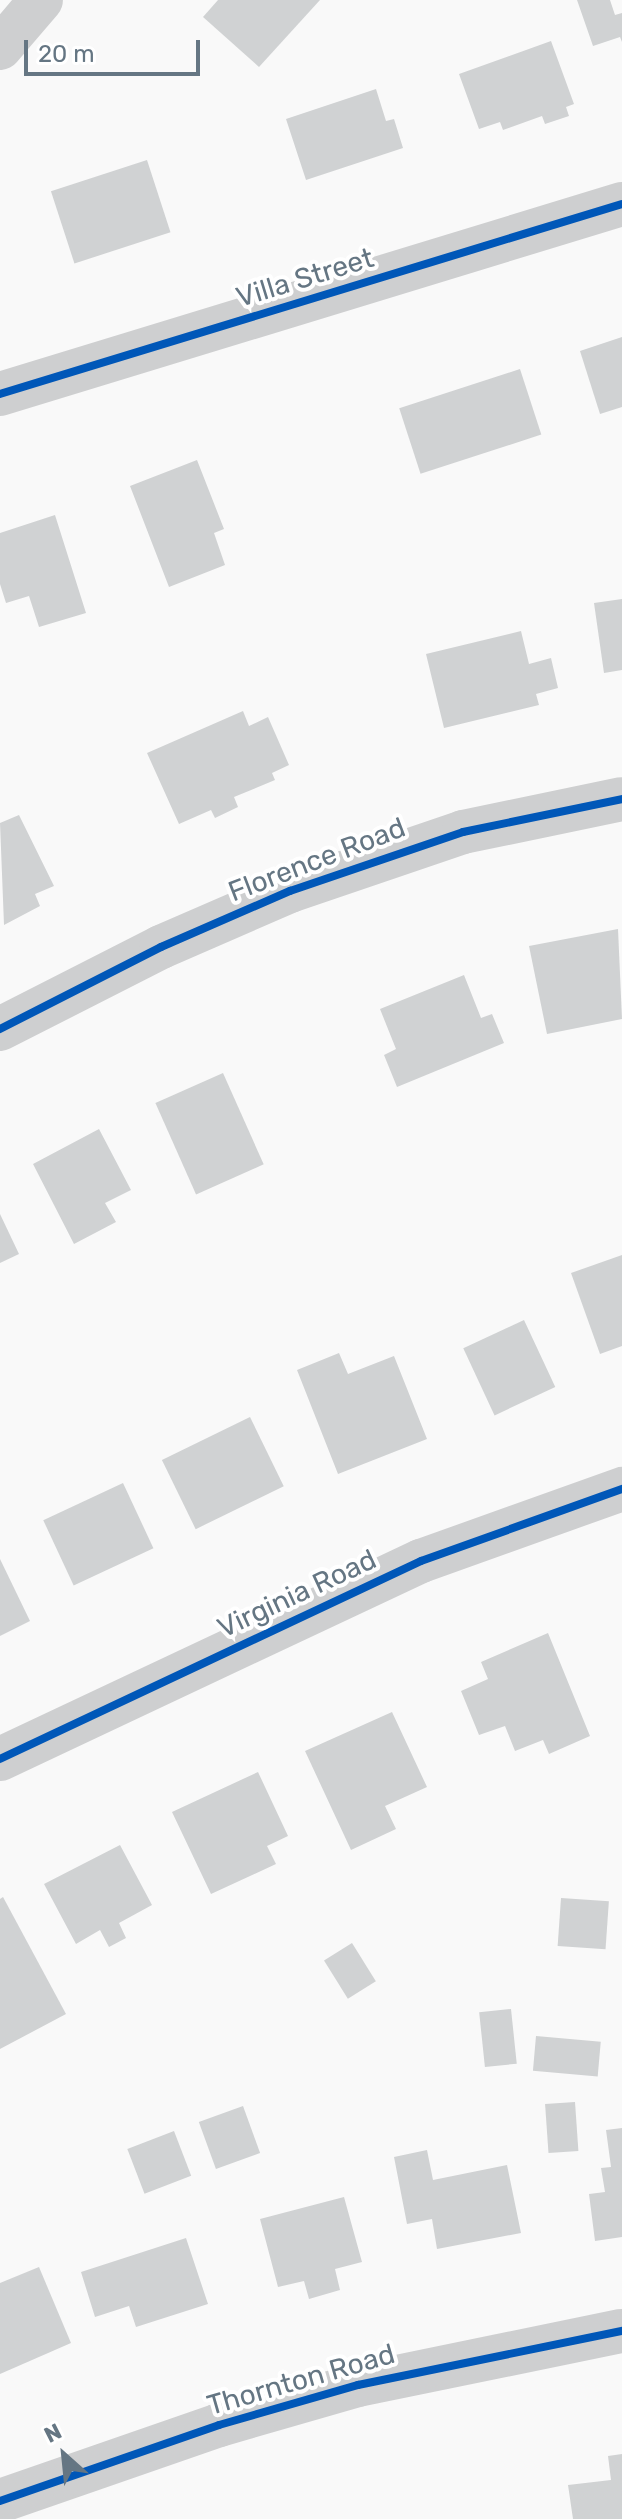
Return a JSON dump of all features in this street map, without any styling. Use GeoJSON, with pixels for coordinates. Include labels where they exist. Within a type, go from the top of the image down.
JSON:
{"type":"FeatureCollection","features":[{"type":"Feature","properties":{"kind":"street"},"geometry":{"type":"LineString","coordinates":[[0,48],[41,0]]}},
{"type":"Feature","properties":{"kind":"street","name":"Villa Street"},"geometry":{"type":"LineString","coordinates":[[0,394],[622,204]]}},
{"type":"Feature","properties":{"kind":"street","name":"Florence Road"},"geometry":{"type":"LineString","coordinates":[[0,1029],[161,947],[290,891],[463,832],[622,799]]}},
{"type":"Feature","properties":{"kind":"street","name":"Virginia Road"},"geometry":{"type":"LineString","coordinates":[[0,1759],[421,1561],[622,1489]]}},
{"type":"Feature","properties":{"kind":"street","name":"Thornton Road"},"geometry":{"type":"LineString","coordinates":[[0,2501],[219,2425],[358,2385],[622,2331]]}},
{"type":"Feature","properties":{"kind":"building"},"geometry":{"type":"Polygon","coordinates":[[[218,0],[320,0],[259,67],[203,17],[218,0]]]}},
{"type":"Feature","properties":{"kind":"building"},"geometry":{"type":"Polygon","coordinates":[[[577,0],[610,0],[615,15],[622,13],[622,42],[620,37],[593,46],[577,0]]]}},
{"type":"Feature","properties":{"kind":"building"},"geometry":{"type":"Polygon","coordinates":[[[551,41],[574,104],[566,107],[569,116],[545,124],[542,116],[503,130],[500,122],[479,129],[459,74],[551,41]]]}},
{"type":"Feature","properties":{"kind":"building"},"geometry":{"type":"Polygon","coordinates":[[[376,89],[386,121],[394,119],[403,148],[306,180],[286,119],[376,89]]]}},
{"type":"Feature","properties":{"kind":"building"},"geometry":{"type":"Polygon","coordinates":[[[147,160],[170,232],[74,263],[51,191],[147,160]]]}},
{"type":"Feature","properties":{"kind":"building"},"geometry":{"type":"Polygon","coordinates":[[[622,337],[622,407],[600,414],[580,351],[622,337]]]}},
{"type":"Feature","properties":{"kind":"building"},"geometry":{"type":"Polygon","coordinates":[[[520,369],[541,435],[421,474],[399,408],[520,369]]]}},
{"type":"Feature","properties":{"kind":"building"},"geometry":{"type":"Polygon","coordinates":[[[197,460],[224,529],[214,533],[225,565],[169,587],[130,486],[197,460]]]}},
{"type":"Feature","properties":{"kind":"building"},"geometry":{"type":"Polygon","coordinates":[[[55,515],[86,613],[39,627],[29,596],[6,603],[0,584],[0,533],[55,515]]]}},
{"type":"Feature","properties":{"kind":"building"},"geometry":{"type":"Polygon","coordinates":[[[622,599],[622,670],[604,673],[594,603],[622,599]]]}},
{"type":"Feature","properties":{"kind":"building"},"geometry":{"type":"Polygon","coordinates":[[[521,631],[529,664],[551,658],[558,688],[536,694],[539,705],[444,728],[426,654],[521,631]]]}},
{"type":"Feature","properties":{"kind":"building"},"geometry":{"type":"Polygon","coordinates":[[[243,711],[249,726],[268,717],[289,765],[272,773],[275,780],[234,797],[238,807],[215,818],[211,810],[179,824],[147,753],[243,711]]]}},
{"type":"Feature","properties":{"kind":"building"},"geometry":{"type":"Polygon","coordinates":[[[19,815],[54,886],[35,894],[40,906],[4,925],[0,823],[19,815]]]}},
{"type":"Feature","properties":{"kind":"building"},"geometry":{"type":"Polygon","coordinates":[[[618,929],[622,1019],[547,1034],[529,946],[618,929]]]}},
{"type":"Feature","properties":{"kind":"building"},"geometry":{"type":"Polygon","coordinates":[[[464,975],[481,1018],[492,1014],[504,1043],[397,1087],[384,1055],[396,1049],[380,1009],[464,975]]]}},
{"type":"Feature","properties":{"kind":"building"},"geometry":{"type":"Polygon","coordinates":[[[223,1073],[264,1164],[196,1194],[155,1103],[223,1073]]]}},
{"type":"Feature","properties":{"kind":"building"},"geometry":{"type":"Polygon","coordinates":[[[99,1129],[131,1190],[105,1203],[116,1222],[74,1244],[33,1164],[99,1129]]]}},
{"type":"Feature","properties":{"kind":"building"},"geometry":{"type":"Polygon","coordinates":[[[0,1214],[19,1254],[0,1263],[0,1214]]]}},
{"type":"Feature","properties":{"kind":"building"},"geometry":{"type":"Polygon","coordinates":[[[622,1255],[622,1346],[600,1354],[571,1273],[622,1255]]]}},
{"type":"Feature","properties":{"kind":"building"},"geometry":{"type":"Polygon","coordinates":[[[524,1320],[555,1387],[495,1415],[463,1348],[524,1320]]]}},
{"type":"Feature","properties":{"kind":"building"},"geometry":{"type":"Polygon","coordinates":[[[339,1353],[348,1374],[394,1356],[427,1439],[338,1474],[297,1370],[339,1353]]]}},
{"type":"Feature","properties":{"kind":"building"},"geometry":{"type":"Polygon","coordinates":[[[250,1417],[284,1486],[196,1529],[162,1460],[250,1417]]]}},
{"type":"Feature","properties":{"kind":"building"},"geometry":{"type":"Polygon","coordinates":[[[123,1483],[153,1548],[74,1585],[43,1520],[123,1483]]]}},
{"type":"Feature","properties":{"kind":"building"},"geometry":{"type":"Polygon","coordinates":[[[0,1559],[30,1621],[0,1636],[0,1559]]]}},
{"type":"Feature","properties":{"kind":"building"},"geometry":{"type":"Polygon","coordinates":[[[548,1633],[590,1736],[549,1754],[543,1740],[515,1751],[505,1726],[479,1735],[461,1691],[488,1679],[481,1662],[548,1633]]]}},
{"type":"Feature","properties":{"kind":"building"},"geometry":{"type":"Polygon","coordinates":[[[392,1712],[427,1787],[385,1806],[396,1829],[351,1850],[305,1751],[392,1712]]]}},
{"type":"Feature","properties":{"kind":"building"},"geometry":{"type":"Polygon","coordinates":[[[258,1772],[288,1836],[267,1846],[276,1864],[211,1894],[172,1812],[258,1772]]]}},
{"type":"Feature","properties":{"kind":"building"},"geometry":{"type":"Polygon","coordinates":[[[120,1845],[152,1905],[119,1923],[126,1938],[109,1947],[100,1930],[76,1944],[44,1884],[120,1845]]]}},
{"type":"Feature","properties":{"kind":"building"},"geometry":{"type":"Polygon","coordinates":[[[3,1897],[66,2014],[0,2049],[0,1899],[3,1897]]]}},
{"type":"Feature","properties":{"kind":"building"},"geometry":{"type":"Polygon","coordinates":[[[561,1898],[609,1901],[606,1949],[558,1946],[561,1898]]]}},
{"type":"Feature","properties":{"kind":"building"},"geometry":{"type":"Polygon","coordinates":[[[352,1943],[376,1981],[348,1999],[324,1960],[352,1943]]]}},
{"type":"Feature","properties":{"kind":"building"},"geometry":{"type":"Polygon","coordinates":[[[511,2009],[517,2064],[485,2067],[479,2012],[511,2009]]]}},
{"type":"Feature","properties":{"kind":"building"},"geometry":{"type":"Polygon","coordinates":[[[536,2036],[601,2042],[598,2077],[533,2071],[536,2036]]]}},
{"type":"Feature","properties":{"kind":"building"},"geometry":{"type":"Polygon","coordinates":[[[575,2102],[578,2151],[548,2153],[545,2104],[575,2102]]]}},
{"type":"Feature","properties":{"kind":"building"},"geometry":{"type":"Polygon","coordinates":[[[243,2106],[260,2153],[216,2169],[199,2122],[243,2106]]]}},
{"type":"Feature","properties":{"kind":"building"},"geometry":{"type":"Polygon","coordinates":[[[622,2128],[622,2237],[595,2241],[589,2194],[605,2192],[601,2168],[611,2167],[606,2130],[622,2128]]]}},
{"type":"Feature","properties":{"kind":"building"},"geometry":{"type":"Polygon","coordinates":[[[174,2131],[191,2176],[145,2194],[127,2149],[174,2131]]]}},
{"type":"Feature","properties":{"kind":"building"},"geometry":{"type":"Polygon","coordinates":[[[427,2150],[433,2180],[507,2165],[521,2233],[437,2249],[432,2219],[407,2224],[394,2157],[427,2150]]]}},
{"type":"Feature","properties":{"kind":"building"},"geometry":{"type":"Polygon","coordinates":[[[344,2197],[362,2262],[335,2269],[340,2290],[309,2299],[304,2281],[278,2287],[260,2219],[344,2197]]]}},
{"type":"Feature","properties":{"kind":"building"},"geometry":{"type":"Polygon","coordinates":[[[186,2238],[208,2304],[136,2327],[129,2306],[95,2317],[81,2272],[186,2238]]]}},
{"type":"Feature","properties":{"kind":"building"},"geometry":{"type":"Polygon","coordinates":[[[39,2267],[71,2343],[0,2374],[0,2283],[39,2267]]]}},
{"type":"Feature","properties":{"kind":"building"},"geometry":{"type":"Polygon","coordinates":[[[622,2454],[622,2519],[573,2519],[568,2485],[611,2480],[608,2456],[622,2454]]]}},
{"type":"Feature","properties":{"kind":"cycle path"},"geometry":{"type":"LineString","coordinates":[[0,394],[622,204]]}},
{"type":"Feature","properties":{"kind":"cycle path"},"geometry":{"type":"LineString","coordinates":[[0,1029],[161,947],[290,891],[463,832],[622,799]]}},
{"type":"Feature","properties":{"kind":"cycle path"},"geometry":{"type":"LineString","coordinates":[[0,1759],[421,1561],[622,1489]]}},
{"type":"Feature","properties":{"kind":"cycle path"},"geometry":{"type":"LineString","coordinates":[[0,2501],[219,2425],[358,2385],[622,2331]]}}]}
